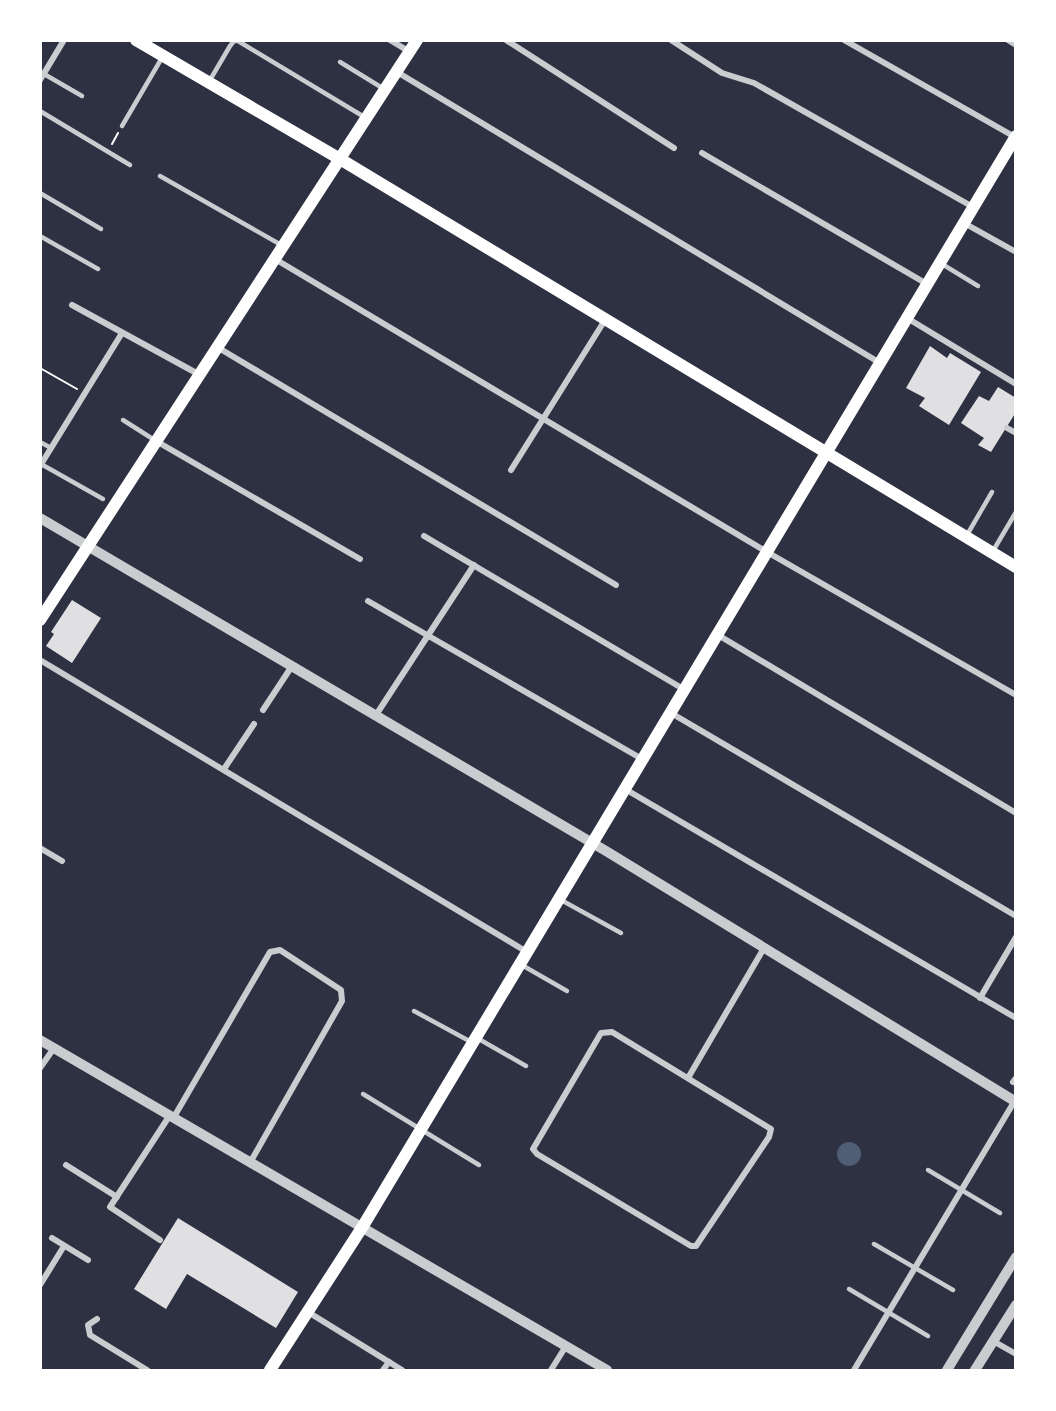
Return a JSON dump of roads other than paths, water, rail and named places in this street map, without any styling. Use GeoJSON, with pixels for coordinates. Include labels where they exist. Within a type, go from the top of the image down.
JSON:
{"type":"FeatureCollection","features":[{"type":"Feature","properties":{"kind":"main road"},"geometry":{"type":"LineString","coordinates":[[136,40],[340,159],[1015,566]]}},
{"type":"Feature","properties":{"kind":"main road"},"geometry":{"type":"LineString","coordinates":[[40,620],[417,40]]}},
{"type":"Feature","properties":{"kind":"main road"},"geometry":{"type":"LineString","coordinates":[[270,1371],[363,1226],[1015,136]]}},
{"type":"Feature","properties":{"kind":"street"},"geometry":{"type":"LineString","coordinates":[[42,77],[64,40]]}},
{"type":"Feature","properties":{"kind":"street"},"geometry":{"type":"LineString","coordinates":[[390,40],[410,52]]}},
{"type":"Feature","properties":{"kind":"street"},"geometry":{"type":"LineString","coordinates":[[506,40],[674,148]]}},
{"type":"Feature","properties":{"kind":"street"},"geometry":{"type":"LineString","coordinates":[[671,40],[722,73],[754,83],[973,207]]}},
{"type":"Feature","properties":{"kind":"street"},"geometry":{"type":"LineString","coordinates":[[844,40],[1015,136]]}},
{"type":"Feature","properties":{"kind":"street"},"geometry":{"type":"LineString","coordinates":[[1008,40],[1016,45]]}},
{"type":"Feature","properties":{"kind":"street"},"geometry":{"type":"LineString","coordinates":[[397,72],[880,363]]}},
{"type":"Feature","properties":{"kind":"street"},"geometry":{"type":"LineString","coordinates":[[702,153],[927,284]]}},
{"type":"Feature","properties":{"kind":"street"},"geometry":{"type":"LineString","coordinates":[[964,222],[1016,252]]}},
{"type":"Feature","properties":{"kind":"street"},"geometry":{"type":"LineString","coordinates":[[275,259],[767,552],[1016,695]]}},
{"type":"Feature","properties":{"kind":"street"},"geometry":{"type":"LineString","coordinates":[[72,305],[200,375]]}},
{"type":"Feature","properties":{"kind":"street"},"geometry":{"type":"LineString","coordinates":[[907,318],[1016,384]]}},
{"type":"Feature","properties":{"kind":"street"},"geometry":{"type":"LineString","coordinates":[[511,470],[605,320]]}},
{"type":"Feature","properties":{"kind":"street"},"geometry":{"type":"LineString","coordinates":[[41,465],[122,333]]}},
{"type":"Feature","properties":{"kind":"street"},"geometry":{"type":"LineString","coordinates":[[217,347],[616,585]]}},
{"type":"Feature","properties":{"kind":"street"},"geometry":{"type":"LineString","coordinates":[[1007,428],[1016,433]]}},
{"type":"Feature","properties":{"kind":"street"},"geometry":{"type":"LineString","coordinates":[[156,441],[360,559]]}},
{"type":"Feature","properties":{"kind":"street"},"geometry":{"type":"LineString","coordinates":[[40,518],[593,843],[1015,1102],[854,1371]]}},
{"type":"Feature","properties":{"kind":"street"},"geometry":{"type":"LineString","coordinates":[[424,536],[685,690]]}},
{"type":"Feature","properties":{"kind":"street"},"geometry":{"type":"LineString","coordinates":[[376,715],[474,565]]}},
{"type":"Feature","properties":{"kind":"street"},"geometry":{"type":"LineString","coordinates":[[368,601],[643,760]]}},
{"type":"Feature","properties":{"kind":"street"},"geometry":{"type":"LineString","coordinates":[[718,635],[1016,813]]}},
{"type":"Feature","properties":{"kind":"street"},"geometry":{"type":"LineString","coordinates":[[40,660],[528,952]]}},
{"type":"Feature","properties":{"kind":"street"},"geometry":{"type":"LineString","coordinates":[[263,710],[292,666]]}},
{"type":"Feature","properties":{"kind":"street"},"geometry":{"type":"LineString","coordinates":[[671,713],[1016,916]]}},
{"type":"Feature","properties":{"kind":"street"},"geometry":{"type":"LineString","coordinates":[[224,769],[254,724]]}},
{"type":"Feature","properties":{"kind":"street"},"geometry":{"type":"LineString","coordinates":[[625,789],[1016,1018]]}},
{"type":"Feature","properties":{"kind":"street"},"geometry":{"type":"LineString","coordinates":[[40,848],[62,861]]}},
{"type":"Feature","properties":{"kind":"street"},"geometry":{"type":"LineString","coordinates":[[980,998],[1016,937]]}},
{"type":"Feature","properties":{"kind":"street"},"geometry":{"type":"LineString","coordinates":[[688,1078],[764,948]]}},
{"type":"Feature","properties":{"kind":"street"},"geometry":{"type":"LineString","coordinates":[[160,1240],[110,1207],[172,1116],[270,952],[280,950],[340,990],[342,1001],[251,1161]]}},
{"type":"Feature","properties":{"kind":"street"},"geometry":{"type":"LineString","coordinates":[[612,1032],[688,1078],[771,1130],[769,1137],[696,1246],[691,1246],[639,1216],[532,1149],[602,1033],[612,1032]]}},
{"type":"Feature","properties":{"kind":"street"},"geometry":{"type":"LineString","coordinates":[[40,1040],[363,1226],[607,1371]]}},
{"type":"Feature","properties":{"kind":"street"},"geometry":{"type":"LineString","coordinates":[[40,1068],[54,1048]]}},
{"type":"Feature","properties":{"kind":"street"},"geometry":{"type":"LineString","coordinates":[[66,1166],[117,1197]]}},
{"type":"Feature","properties":{"kind":"street"},"geometry":{"type":"LineString","coordinates":[[52,1238],[88,1260]]}},
{"type":"Feature","properties":{"kind":"street"},"geometry":{"type":"LineString","coordinates":[[40,1285],[64,1246]]}},
{"type":"Feature","properties":{"kind":"street"},"geometry":{"type":"LineString","coordinates":[[947,1371],[1016,1257]]}},
{"type":"Feature","properties":{"kind":"street"},"geometry":{"type":"LineString","coordinates":[[975,1371],[1016,1305]]}},
{"type":"Feature","properties":{"kind":"street"},"geometry":{"type":"LineString","coordinates":[[308,1312],[402,1371]]}},
{"type":"Feature","properties":{"kind":"street"},"geometry":{"type":"LineString","coordinates":[[97,1319],[87,1325],[90,1335],[147,1371]]}},
{"type":"Feature","properties":{"kind":"street"},"geometry":{"type":"LineString","coordinates":[[993,1341],[1016,1354]]}},
{"type":"Feature","properties":{"kind":"street"},"geometry":{"type":"LineString","coordinates":[[551,1371],[566,1346]]}},
{"type":"Feature","properties":{"kind":"street"},"geometry":{"type":"LineString","coordinates":[[383,1371],[389,1362]]}},
{"type":"Feature","properties":{"kind":"lane"},"geometry":{"type":"LineString","coordinates":[[208,82],[234,41],[238,41],[367,118]]}},
{"type":"Feature","properties":{"kind":"lane"},"geometry":{"type":"LineString","coordinates":[[122,126],[163,56]]}},
{"type":"Feature","properties":{"kind":"lane"},"geometry":{"type":"LineString","coordinates":[[340,62],[385,89]]}},
{"type":"Feature","properties":{"kind":"lane"},"geometry":{"type":"LineString","coordinates":[[42,77],[82,96]]}},
{"type":"Feature","properties":{"kind":"lane"},"geometry":{"type":"LineString","coordinates":[[40,111],[130,165]]}},
{"type":"Feature","properties":{"kind":"lane"},"geometry":{"type":"LineString","coordinates":[[160,176],[283,246]]}},
{"type":"Feature","properties":{"kind":"lane"},"geometry":{"type":"LineString","coordinates":[[40,193],[101,229]]}},
{"type":"Feature","properties":{"kind":"lane"},"geometry":{"type":"LineString","coordinates":[[40,236],[98,269]]}},
{"type":"Feature","properties":{"kind":"lane"},"geometry":{"type":"LineString","coordinates":[[940,263],[978,286]]}},
{"type":"Feature","properties":{"kind":"lane"},"geometry":{"type":"LineString","coordinates":[[123,420],[156,441]]}},
{"type":"Feature","properties":{"kind":"lane"},"geometry":{"type":"LineString","coordinates":[[40,442],[51,448]]}},
{"type":"Feature","properties":{"kind":"lane"},"geometry":{"type":"LineString","coordinates":[[41,465],[103,499]]}},
{"type":"Feature","properties":{"kind":"lane"},"geometry":{"type":"LineString","coordinates":[[965,537],[992,492]]}},
{"type":"Feature","properties":{"kind":"lane"},"geometry":{"type":"LineString","coordinates":[[992,553],[1016,512]]}},
{"type":"Feature","properties":{"kind":"lane"},"geometry":{"type":"LineString","coordinates":[[560,899],[621,933]]}},
{"type":"Feature","properties":{"kind":"lane"},"geometry":{"type":"LineString","coordinates":[[520,964],[567,991]]}},
{"type":"Feature","properties":{"kind":"lane"},"geometry":{"type":"LineString","coordinates":[[414,1011],[526,1066]]}},
{"type":"Feature","properties":{"kind":"lane"},"geometry":{"type":"LineString","coordinates":[[363,1094],[479,1165]]}},
{"type":"Feature","properties":{"kind":"lane"},"geometry":{"type":"LineString","coordinates":[[928,1170],[1000,1213]]}},
{"type":"Feature","properties":{"kind":"lane"},"geometry":{"type":"LineString","coordinates":[[874,1244],[953,1290]]}},
{"type":"Feature","properties":{"kind":"lane"},"geometry":{"type":"LineString","coordinates":[[849,1290],[928,1336]]}},
{"type":"Feature","properties":{"kind":"water"},"geometry":{"type":"Polygon","coordinates":[[[849,1142],[854,1143],[860,1149],[860,1159],[854,1165],[849,1166],[844,1165],[838,1159],[837,1154],[838,1149],[844,1143],[849,1142]]]}}]}
